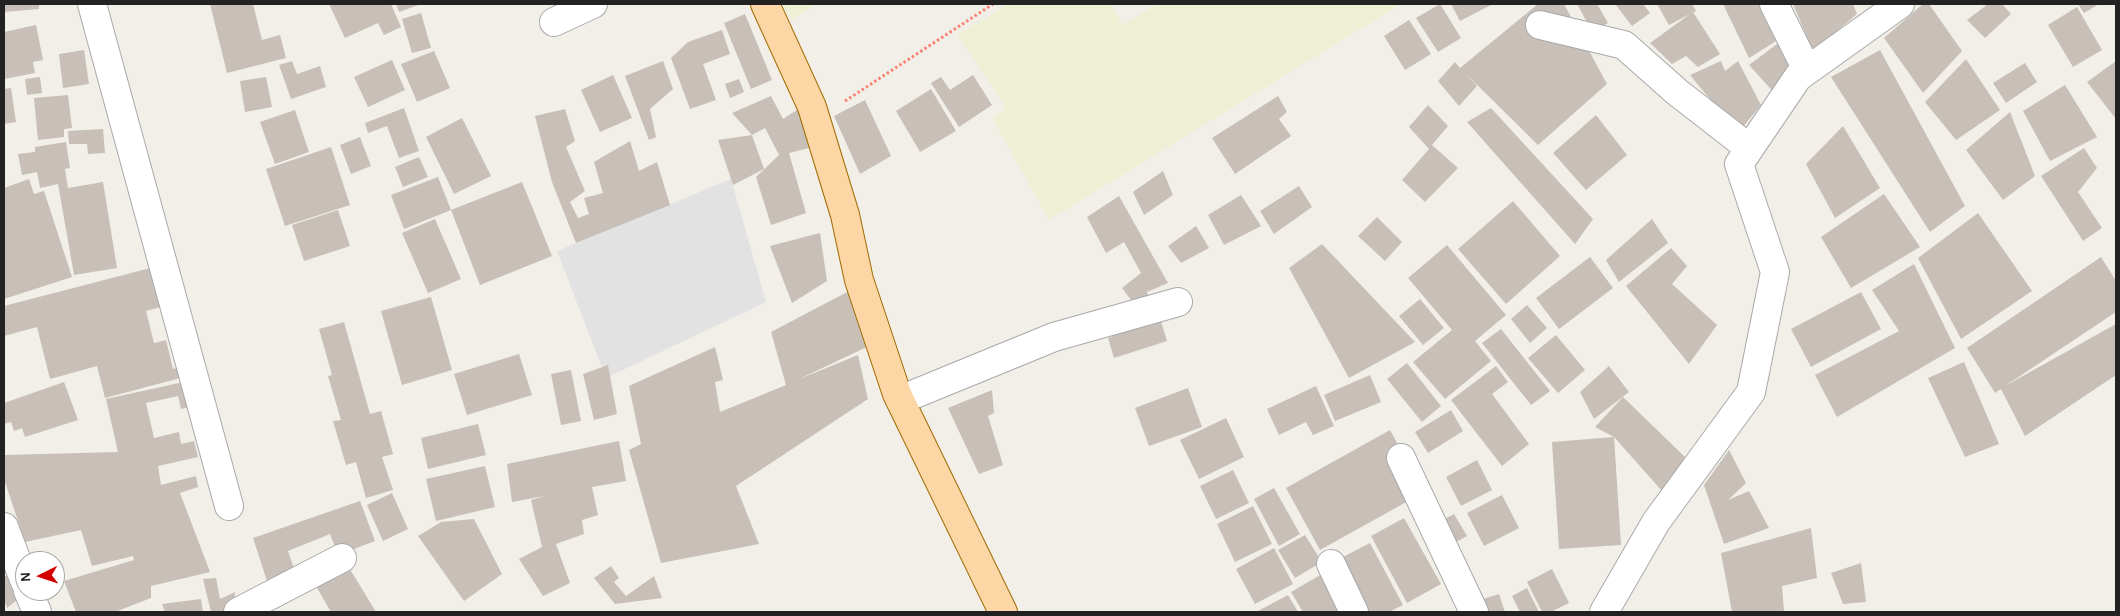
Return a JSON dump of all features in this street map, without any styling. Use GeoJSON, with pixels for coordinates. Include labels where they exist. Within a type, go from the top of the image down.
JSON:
{"type":"FeatureCollection","features":[{"type":"Feature","properties":{"kind":"main road"},"geometry":{"type":"LineString","coordinates":[[765,4],[812,108],[845,215],[859,280],[900,400],[1003,612]]}},
{"type":"Feature","properties":{"kind":"street"},"geometry":{"type":"LineString","coordinates":[[92,4],[229,506]]}},
{"type":"Feature","properties":{"kind":"street"},"geometry":{"type":"LineString","coordinates":[[554,22],[594,4]]}},
{"type":"Feature","properties":{"kind":"street"},"geometry":{"type":"LineString","coordinates":[[1774,4],[1806,70]]}},
{"type":"Feature","properties":{"kind":"street"},"geometry":{"type":"LineString","coordinates":[[1604,612],[1656,522],[1751,392],[1775,272],[1739,164],[1798,77],[1900,4]]}},
{"type":"Feature","properties":{"kind":"street"},"geometry":{"type":"LineString","coordinates":[[1540,25],[1624,45],[1677,92],[1749,148]]}},
{"type":"Feature","properties":{"kind":"street"},"geometry":{"type":"LineString","coordinates":[[900,400],[1054,337],[1178,302]]}},
{"type":"Feature","properties":{"kind":"street"},"geometry":{"type":"LineString","coordinates":[[1401,458],[1474,612]]}},
{"type":"Feature","properties":{"kind":"street"},"geometry":{"type":"LineString","coordinates":[[4,527],[15,556]]}},
{"type":"Feature","properties":{"kind":"street"},"geometry":{"type":"LineString","coordinates":[[238,612],[342,558]]}},
{"type":"Feature","properties":{"kind":"street"},"geometry":{"type":"LineString","coordinates":[[1331,564],[1354,612]]}},
{"type":"Feature","properties":{"kind":"path"},"geometry":{"type":"LineString","coordinates":[[816,121],[993,4]]}},
{"type":"Feature","properties":{"kind":"green space"},"geometry":{"type":"Polygon","coordinates":[[[783,4],[816,4],[792,20],[783,4]]]}},
{"type":"Feature","properties":{"kind":"green space"},"geometry":{"type":"Polygon","coordinates":[[[1009,4],[1112,4],[1122,25],[1157,4],[1401,4],[1049,220],[992,118],[1006,108],[957,35],[1009,4]]]}},
{"type":"Feature","properties":{"kind":"shaded area"},"geometry":{"type":"Polygon","coordinates":[[[731,179],[766,302],[606,378],[557,251],[731,179]]]}},
{"type":"Feature","properties":{"kind":"building"},"geometry":{"type":"Polygon","coordinates":[[[4,4],[39,4],[39,9],[4,12],[4,4]]]}},
{"type":"Feature","properties":{"kind":"building"},"geometry":{"type":"Polygon","coordinates":[[[210,4],[253,4],[262,40],[280,35],[286,58],[227,73],[210,4]]]}},
{"type":"Feature","properties":{"kind":"building"},"geometry":{"type":"Polygon","coordinates":[[[329,4],[391,4],[401,27],[384,35],[378,23],[345,38],[329,4]]]}},
{"type":"Feature","properties":{"kind":"building"},"geometry":{"type":"Polygon","coordinates":[[[396,4],[421,4],[399,12],[396,4]]]}},
{"type":"Feature","properties":{"kind":"building"},"geometry":{"type":"Polygon","coordinates":[[[1440,4],[1461,38],[1438,52],[1416,18],[1440,4]]]}},
{"type":"Feature","properties":{"kind":"building"},"geometry":{"type":"Polygon","coordinates":[[[1451,4],[1493,4],[1460,21],[1451,4]]]}},
{"type":"Feature","properties":{"kind":"building"},"geometry":{"type":"Polygon","coordinates":[[[1538,4],[1564,4],[1607,84],[1538,145],[1465,73],[1477,86],[1459,106],[1438,81],[1455,62],[1460,68],[1538,4]]]}},
{"type":"Feature","properties":{"kind":"building"},"geometry":{"type":"Polygon","coordinates":[[[1577,4],[1597,4],[1608,23],[1592,31],[1577,4]]]}},
{"type":"Feature","properties":{"kind":"building"},"geometry":{"type":"Polygon","coordinates":[[[1615,4],[1643,4],[1650,13],[1632,26],[1615,4]]]}},
{"type":"Feature","properties":{"kind":"building"},"geometry":{"type":"Polygon","coordinates":[[[1657,4],[1692,4],[1696,11],[1669,25],[1657,4]]]}},
{"type":"Feature","properties":{"kind":"building"},"geometry":{"type":"Polygon","coordinates":[[[1723,4],[1768,4],[1781,38],[1749,58],[1723,4]]]}},
{"type":"Feature","properties":{"kind":"building"},"geometry":{"type":"Polygon","coordinates":[[[1793,4],[1853,4],[1857,14],[1813,51],[1793,4]]]}},
{"type":"Feature","properties":{"kind":"building"},"geometry":{"type":"Polygon","coordinates":[[[1923,4],[1929,4],[1962,51],[1923,93],[1884,38],[1923,4]]]}},
{"type":"Feature","properties":{"kind":"building"},"geometry":{"type":"Polygon","coordinates":[[[1988,4],[2002,4],[2011,14],[1985,38],[1967,20],[1988,4]]]}},
{"type":"Feature","properties":{"kind":"building"},"geometry":{"type":"Polygon","coordinates":[[[2078,4],[2099,4],[2084,13],[2078,4]]]}},
{"type":"Feature","properties":{"kind":"building"},"geometry":{"type":"Polygon","coordinates":[[[2077,7],[2102,50],[2073,67],[2048,25],[2077,7]]]}},
{"type":"Feature","properties":{"kind":"building"},"geometry":{"type":"Polygon","coordinates":[[[1693,12],[1720,54],[1698,67],[1686,56],[1672,64],[1650,43],[1693,12]]]}},
{"type":"Feature","properties":{"kind":"building"},"geometry":{"type":"Polygon","coordinates":[[[421,13],[431,48],[412,53],[402,19],[421,13]]]}},
{"type":"Feature","properties":{"kind":"building"},"geometry":{"type":"Polygon","coordinates":[[[745,14],[772,80],[751,89],[724,23],[745,14]]]}},
{"type":"Feature","properties":{"kind":"building"},"geometry":{"type":"Polygon","coordinates":[[[1409,20],[1431,54],[1405,70],[1384,36],[1409,20]]]}},
{"type":"Feature","properties":{"kind":"building"},"geometry":{"type":"Polygon","coordinates":[[[36,25],[43,60],[33,62],[35,73],[4,79],[4,32],[36,25]]]}},
{"type":"Feature","properties":{"kind":"building"},"geometry":{"type":"Polygon","coordinates":[[[722,30],[730,54],[703,64],[716,100],[690,109],[671,58],[688,42],[722,30]]]}},
{"type":"Feature","properties":{"kind":"building"},"geometry":{"type":"Polygon","coordinates":[[[1785,38],[1797,70],[1778,97],[1749,65],[1785,38]]]}},
{"type":"Feature","properties":{"kind":"building"},"geometry":{"type":"Polygon","coordinates":[[[84,50],[89,84],[63,88],[59,54],[84,50]]]}},
{"type":"Feature","properties":{"kind":"building"},"geometry":{"type":"Polygon","coordinates":[[[1880,50],[1965,206],[1930,232],[1831,77],[1880,50]]]}},
{"type":"Feature","properties":{"kind":"building"},"geometry":{"type":"Polygon","coordinates":[[[434,51],[450,88],[417,102],[401,64],[434,51]]]}},
{"type":"Feature","properties":{"kind":"building"},"geometry":{"type":"Polygon","coordinates":[[[1966,59],[2000,110],[1956,140],[1925,102],[1966,59]]]}},
{"type":"Feature","properties":{"kind":"building"},"geometry":{"type":"Polygon","coordinates":[[[392,60],[405,90],[368,107],[354,77],[392,60]]]}},
{"type":"Feature","properties":{"kind":"building"},"geometry":{"type":"Polygon","coordinates":[[[292,61],[297,74],[320,66],[326,87],[291,99],[279,65],[292,61]]]}},
{"type":"Feature","properties":{"kind":"building"},"geometry":{"type":"Polygon","coordinates":[[[663,61],[673,89],[650,109],[656,137],[649,140],[625,76],[663,61]]]}},
{"type":"Feature","properties":{"kind":"building"},"geometry":{"type":"Polygon","coordinates":[[[1721,61],[1725,71],[1738,61],[1761,105],[1738,133],[1690,75],[1721,61]]]}},
{"type":"Feature","properties":{"kind":"building"},"geometry":{"type":"Polygon","coordinates":[[[2116,61],[2116,119],[2087,82],[2116,61]]]}},
{"type":"Feature","properties":{"kind":"building"},"geometry":{"type":"Polygon","coordinates":[[[2025,63],[2037,82],[2006,103],[1993,83],[2025,63]]]}},
{"type":"Feature","properties":{"kind":"building"},"geometry":{"type":"Polygon","coordinates":[[[613,75],[632,118],[600,132],[581,90],[613,75]]]}},
{"type":"Feature","properties":{"kind":"building"},"geometry":{"type":"Polygon","coordinates":[[[973,75],[992,105],[959,127],[931,83],[941,77],[950,90],[973,75]]]}},
{"type":"Feature","properties":{"kind":"building"},"geometry":{"type":"Polygon","coordinates":[[[40,77],[42,93],[27,95],[25,79],[40,77]]]}},
{"type":"Feature","properties":{"kind":"building"},"geometry":{"type":"Polygon","coordinates":[[[266,77],[272,107],[245,112],[240,81],[266,77]]]}},
{"type":"Feature","properties":{"kind":"building"},"geometry":{"type":"Polygon","coordinates":[[[739,79],[744,92],[730,98],[725,84],[739,79]]]}},
{"type":"Feature","properties":{"kind":"building"},"geometry":{"type":"Polygon","coordinates":[[[2065,85],[2097,137],[2050,161],[2023,111],[2065,85]]]}},
{"type":"Feature","properties":{"kind":"building"},"geometry":{"type":"Polygon","coordinates":[[[11,88],[16,122],[4,124],[4,89],[11,88]]]}},
{"type":"Feature","properties":{"kind":"building"},"geometry":{"type":"Polygon","coordinates":[[[931,89],[956,131],[920,152],[896,111],[931,89]]]}},
{"type":"Feature","properties":{"kind":"building"},"geometry":{"type":"Polygon","coordinates":[[[68,95],[72,128],[64,129],[64,137],[38,140],[34,98],[68,95]]]}},
{"type":"Feature","properties":{"kind":"building"},"geometry":{"type":"Polygon","coordinates":[[[771,96],[783,119],[800,108],[809,148],[789,153],[806,213],[771,225],[756,177],[779,155],[765,128],[752,135],[732,113],[771,96]]]}},
{"type":"Feature","properties":{"kind":"building"},"geometry":{"type":"Polygon","coordinates":[[[1278,96],[1287,112],[1279,119],[1291,136],[1235,174],[1212,138],[1278,96]]]}},
{"type":"Feature","properties":{"kind":"building"},"geometry":{"type":"Polygon","coordinates":[[[865,100],[891,156],[860,174],[834,116],[865,100]]]}},
{"type":"Feature","properties":{"kind":"building"},"geometry":{"type":"Polygon","coordinates":[[[1428,105],[1448,126],[1432,145],[1458,168],[1425,202],[1402,180],[1429,149],[1409,127],[1428,105]]]}},
{"type":"Feature","properties":{"kind":"building"},"geometry":{"type":"Polygon","coordinates":[[[404,108],[419,151],[399,158],[387,126],[368,133],[365,123],[404,108]]]}},
{"type":"Feature","properties":{"kind":"building"},"geometry":{"type":"Polygon","coordinates":[[[1491,108],[1593,219],[1575,244],[1467,122],[1491,108]]]}},
{"type":"Feature","properties":{"kind":"building"},"geometry":{"type":"Polygon","coordinates":[[[565,109],[575,141],[566,147],[585,191],[570,202],[578,218],[589,214],[584,198],[603,193],[594,162],[630,141],[639,171],[657,162],[670,205],[576,243],[552,182],[535,116],[565,109]]]}},
{"type":"Feature","properties":{"kind":"building"},"geometry":{"type":"Polygon","coordinates":[[[295,110],[309,152],[275,164],[260,122],[295,110]]]}},
{"type":"Feature","properties":{"kind":"building"},"geometry":{"type":"Polygon","coordinates":[[[2010,112],[2035,176],[2003,200],[1966,150],[2010,112]]]}},
{"type":"Feature","properties":{"kind":"building"},"geometry":{"type":"Polygon","coordinates":[[[1596,115],[1627,155],[1586,190],[1553,153],[1596,115]]]}},
{"type":"Feature","properties":{"kind":"building"},"geometry":{"type":"Polygon","coordinates":[[[462,118],[491,176],[454,194],[426,137],[462,118]]]}},
{"type":"Feature","properties":{"kind":"building"},"geometry":{"type":"Polygon","coordinates":[[[1843,126],[1880,188],[1835,218],[1806,164],[1843,126]]]}},
{"type":"Feature","properties":{"kind":"building"},"geometry":{"type":"Polygon","coordinates":[[[103,129],[105,153],[88,154],[87,144],[69,144],[68,131],[103,129]]]}},
{"type":"Feature","properties":{"kind":"building"},"geometry":{"type":"Polygon","coordinates":[[[752,135],[764,169],[733,185],[718,140],[752,135]]]}},
{"type":"Feature","properties":{"kind":"building"},"geometry":{"type":"Polygon","coordinates":[[[360,137],[371,166],[351,174],[340,145],[360,137]]]}},
{"type":"Feature","properties":{"kind":"building"},"geometry":{"type":"Polygon","coordinates":[[[66,142],[70,168],[65,169],[68,188],[103,182],[117,268],[74,275],[58,184],[40,188],[37,172],[22,175],[18,154],[35,152],[35,147],[66,142]]]}},
{"type":"Feature","properties":{"kind":"building"},"geometry":{"type":"Polygon","coordinates":[[[331,147],[350,205],[285,226],[266,169],[331,147]]]}},
{"type":"Feature","properties":{"kind":"building"},"geometry":{"type":"Polygon","coordinates":[[[2084,148],[2097,168],[2078,192],[2102,228],[2083,241],[2041,176],[2084,148]]]}},
{"type":"Feature","properties":{"kind":"building"},"geometry":{"type":"Polygon","coordinates":[[[419,157],[428,177],[403,187],[395,167],[419,157]]]}},
{"type":"Feature","properties":{"kind":"building"},"geometry":{"type":"Polygon","coordinates":[[[1163,171],[1173,195],[1144,215],[1133,192],[1163,171]]]}},
{"type":"Feature","properties":{"kind":"building"},"geometry":{"type":"Polygon","coordinates":[[[438,177],[451,210],[404,229],[391,195],[438,177]]]}},
{"type":"Feature","properties":{"kind":"building"},"geometry":{"type":"Polygon","coordinates":[[[29,179],[34,194],[44,191],[72,277],[4,299],[4,188],[29,179]]]}},
{"type":"Feature","properties":{"kind":"building"},"geometry":{"type":"Polygon","coordinates":[[[522,182],[552,256],[480,285],[451,210],[522,182]]]}},
{"type":"Feature","properties":{"kind":"building"},"geometry":{"type":"Polygon","coordinates":[[[1299,186],[1312,207],[1274,234],[1260,211],[1299,186]]]}},
{"type":"Feature","properties":{"kind":"building"},"geometry":{"type":"Polygon","coordinates":[[[1884,194],[1920,247],[1851,288],[1821,237],[1884,194]]]}},
{"type":"Feature","properties":{"kind":"building"},"geometry":{"type":"Polygon","coordinates":[[[1241,195],[1261,226],[1224,245],[1208,215],[1241,195]]]}},
{"type":"Feature","properties":{"kind":"building"},"geometry":{"type":"Polygon","coordinates":[[[1119,196],[1168,283],[1147,292],[1150,304],[1137,308],[1122,288],[1141,273],[1124,242],[1106,253],[1087,217],[1119,196]]]}},
{"type":"Feature","properties":{"kind":"building"},"geometry":{"type":"Polygon","coordinates":[[[1513,201],[1560,256],[1506,304],[1458,249],[1513,201]]]}},
{"type":"Feature","properties":{"kind":"building"},"geometry":{"type":"Polygon","coordinates":[[[338,210],[350,246],[304,261],[292,225],[338,210]]]}},
{"type":"Feature","properties":{"kind":"building"},"geometry":{"type":"Polygon","coordinates":[[[1978,213],[2032,291],[1961,339],[1918,258],[1978,213]]]}},
{"type":"Feature","properties":{"kind":"building"},"geometry":{"type":"Polygon","coordinates":[[[1377,217],[1402,242],[1385,261],[1358,236],[1377,217]]]}},
{"type":"Feature","properties":{"kind":"building"},"geometry":{"type":"Polygon","coordinates":[[[435,219],[461,279],[428,293],[402,233],[435,219]]]}},
{"type":"Feature","properties":{"kind":"building"},"geometry":{"type":"Polygon","coordinates":[[[1652,219],[1668,243],[1619,282],[1606,260],[1652,219]]]}},
{"type":"Feature","properties":{"kind":"building"},"geometry":{"type":"Polygon","coordinates":[[[1196,226],[1209,248],[1181,263],[1168,246],[1196,226]]]}},
{"type":"Feature","properties":{"kind":"building"},"geometry":{"type":"Polygon","coordinates":[[[820,233],[827,281],[792,303],[770,246],[820,233]]]}},
{"type":"Feature","properties":{"kind":"building"},"geometry":{"type":"Polygon","coordinates":[[[1322,244],[1415,342],[1349,378],[1289,268],[1322,244]]]}},
{"type":"Feature","properties":{"kind":"building"},"geometry":{"type":"Polygon","coordinates":[[[1447,245],[1506,315],[1475,341],[1491,361],[1445,399],[1413,362],[1452,330],[1408,278],[1447,245]]]}},
{"type":"Feature","properties":{"kind":"building"},"geometry":{"type":"Polygon","coordinates":[[[1671,248],[1687,266],[1672,284],[1717,325],[1689,364],[1626,286],[1671,248]]]}},
{"type":"Feature","properties":{"kind":"building"},"geometry":{"type":"Polygon","coordinates":[[[1590,257],[1613,288],[1559,329],[1536,298],[1590,257]]]}},
{"type":"Feature","properties":{"kind":"building"},"geometry":{"type":"Polygon","coordinates":[[[2101,257],[2116,281],[2116,312],[2005,386],[2116,324],[2116,375],[2025,436],[2001,389],[1995,393],[1967,348],[2101,257]]]}},
{"type":"Feature","properties":{"kind":"building"},"geometry":{"type":"Polygon","coordinates":[[[1914,264],[1955,348],[1837,417],[1815,375],[1899,331],[1872,290],[1914,264]]]}},
{"type":"Feature","properties":{"kind":"building"},"geometry":{"type":"Polygon","coordinates":[[[158,266],[168,305],[146,311],[154,343],[166,340],[173,369],[185,366],[188,376],[105,398],[97,366],[50,379],[37,327],[4,336],[4,306],[158,266]]]}},
{"type":"Feature","properties":{"kind":"building"},"geometry":{"type":"Polygon","coordinates":[[[851,290],[869,346],[797,380],[858,355],[868,399],[736,486],[759,544],[661,563],[629,450],[641,444],[629,386],[715,347],[723,380],[715,382],[720,412],[786,385],[771,332],[851,290]]]}},
{"type":"Feature","properties":{"kind":"building"},"geometry":{"type":"Polygon","coordinates":[[[1861,292],[1881,329],[1811,367],[1791,329],[1861,292]]]}},
{"type":"Feature","properties":{"kind":"building"},"geometry":{"type":"Polygon","coordinates":[[[431,297],[452,370],[402,385],[381,311],[431,297]]]}},
{"type":"Feature","properties":{"kind":"building"},"geometry":{"type":"Polygon","coordinates":[[[1420,299],[1444,328],[1423,345],[1399,316],[1420,299]]]}},
{"type":"Feature","properties":{"kind":"building"},"geometry":{"type":"Polygon","coordinates":[[[1527,305],[1547,328],[1530,343],[1511,319],[1527,305]]]}},
{"type":"Feature","properties":{"kind":"building"},"geometry":{"type":"Polygon","coordinates":[[[1160,318],[1167,341],[1114,358],[1108,338],[1160,318]]]}},
{"type":"Feature","properties":{"kind":"building"},"geometry":{"type":"Polygon","coordinates":[[[344,322],[370,414],[381,411],[393,454],[382,457],[393,490],[366,498],[356,462],[346,465],[333,421],[341,420],[328,376],[332,375],[319,329],[344,322]]]}},
{"type":"Feature","properties":{"kind":"building"},"geometry":{"type":"Polygon","coordinates":[[[1501,329],[1550,391],[1531,405],[1482,343],[1501,329]]]}},
{"type":"Feature","properties":{"kind":"building"},"geometry":{"type":"Polygon","coordinates":[[[1556,335],[1585,370],[1558,393],[1528,358],[1556,335]]]}},
{"type":"Feature","properties":{"kind":"building"},"geometry":{"type":"Polygon","coordinates":[[[519,354],[532,395],[467,415],[454,374],[519,354]]]}},
{"type":"Feature","properties":{"kind":"building"},"geometry":{"type":"Polygon","coordinates":[[[1964,362],[1999,444],[1965,457],[1928,378],[1964,362]]]}},
{"type":"Feature","properties":{"kind":"building"},"geometry":{"type":"Polygon","coordinates":[[[1407,363],[1441,406],[1422,422],[1387,379],[1407,363]]]}},
{"type":"Feature","properties":{"kind":"building"},"geometry":{"type":"Polygon","coordinates":[[[608,365],[617,414],[594,420],[583,374],[608,365]]]}},
{"type":"Feature","properties":{"kind":"building"},"geometry":{"type":"Polygon","coordinates":[[[1496,366],[1508,382],[1492,394],[1529,444],[1502,466],[1451,400],[1496,366]]]}},
{"type":"Feature","properties":{"kind":"building"},"geometry":{"type":"Polygon","coordinates":[[[1609,366],[1629,392],[1594,419],[1580,392],[1609,366]]]}},
{"type":"Feature","properties":{"kind":"building"},"geometry":{"type":"Polygon","coordinates":[[[571,370],[581,421],[561,425],[551,374],[571,370]]]}},
{"type":"Feature","properties":{"kind":"building"},"geometry":{"type":"Polygon","coordinates":[[[1370,375],[1381,402],[1335,421],[1324,395],[1370,375]]]}},
{"type":"Feature","properties":{"kind":"building"},"geometry":{"type":"Polygon","coordinates":[[[188,381],[194,406],[181,409],[178,396],[146,403],[154,438],[179,432],[181,444],[194,441],[198,457],[158,466],[161,485],[196,476],[198,487],[180,493],[210,572],[151,586],[151,598],[115,612],[76,612],[65,581],[134,560],[133,556],[92,566],[81,530],[25,542],[4,479],[4,455],[118,452],[106,399],[188,381]]]}},
{"type":"Feature","properties":{"kind":"building"},"geometry":{"type":"Polygon","coordinates":[[[64,382],[78,420],[25,437],[22,428],[14,431],[11,422],[4,424],[4,403],[64,382]]]}},
{"type":"Feature","properties":{"kind":"building"},"geometry":{"type":"Polygon","coordinates":[[[1316,386],[1334,426],[1313,435],[1306,422],[1279,435],[1267,409],[1316,386]]]}},
{"type":"Feature","properties":{"kind":"building"},"geometry":{"type":"Polygon","coordinates":[[[1188,388],[1202,427],[1149,446],[1135,408],[1188,388]]]}},
{"type":"Feature","properties":{"kind":"building"},"geometry":{"type":"Polygon","coordinates":[[[992,390],[994,413],[988,416],[1003,465],[979,474],[948,408],[992,390]]]}},
{"type":"Feature","properties":{"kind":"building"},"geometry":{"type":"Polygon","coordinates":[[[1623,397],[1685,457],[1663,492],[1614,437],[1595,427],[1623,397]]]}},
{"type":"Feature","properties":{"kind":"building"},"geometry":{"type":"Polygon","coordinates":[[[1451,410],[1463,431],[1428,453],[1415,432],[1451,410]]]}},
{"type":"Feature","properties":{"kind":"building"},"geometry":{"type":"Polygon","coordinates":[[[1226,418],[1244,457],[1199,479],[1180,440],[1226,418]]]}},
{"type":"Feature","properties":{"kind":"building"},"geometry":{"type":"Polygon","coordinates":[[[478,424],[486,455],[428,469],[421,438],[478,424]]]}},
{"type":"Feature","properties":{"kind":"building"},"geometry":{"type":"Polygon","coordinates":[[[1390,430],[1401,450],[1387,458],[1410,500],[1320,550],[1286,488],[1390,430]]]}},
{"type":"Feature","properties":{"kind":"building"},"geometry":{"type":"Polygon","coordinates":[[[1614,437],[1621,545],[1559,549],[1552,442],[1614,437]]]}},
{"type":"Feature","properties":{"kind":"building"},"geometry":{"type":"Polygon","coordinates":[[[619,441],[626,481],[592,487],[598,515],[582,520],[584,534],[556,544],[570,583],[543,596],[519,559],[542,547],[531,500],[544,496],[512,502],[507,464],[619,441]]]}},
{"type":"Feature","properties":{"kind":"building"},"geometry":{"type":"Polygon","coordinates":[[[1729,450],[1746,483],[1728,500],[1749,491],[1769,528],[1724,544],[1704,485],[1729,450]]]}},
{"type":"Feature","properties":{"kind":"building"},"geometry":{"type":"Polygon","coordinates":[[[1477,460],[1492,490],[1461,506],[1446,477],[1477,460]]]}},
{"type":"Feature","properties":{"kind":"building"},"geometry":{"type":"Polygon","coordinates":[[[485,466],[495,507],[436,521],[426,479],[485,466]]]}},
{"type":"Feature","properties":{"kind":"building"},"geometry":{"type":"Polygon","coordinates":[[[1233,470],[1249,503],[1216,519],[1200,486],[1233,470]]]}},
{"type":"Feature","properties":{"kind":"building"},"geometry":{"type":"Polygon","coordinates":[[[1274,488],[1300,534],[1279,546],[1254,499],[1274,488]]]}},
{"type":"Feature","properties":{"kind":"building"},"geometry":{"type":"Polygon","coordinates":[[[392,493],[408,529],[383,541],[367,505],[392,493]]]}},
{"type":"Feature","properties":{"kind":"building"},"geometry":{"type":"Polygon","coordinates":[[[1502,495],[1519,528],[1484,546],[1467,513],[1502,495]]]}},
{"type":"Feature","properties":{"kind":"building"},"geometry":{"type":"Polygon","coordinates":[[[360,501],[375,541],[338,555],[330,534],[288,551],[297,577],[269,587],[253,538],[360,501]]]}},
{"type":"Feature","properties":{"kind":"building"},"geometry":{"type":"Polygon","coordinates":[[[1253,506],[1272,544],[1235,562],[1217,524],[1253,506]]]}},
{"type":"Feature","properties":{"kind":"building"},"geometry":{"type":"Polygon","coordinates":[[[1454,514],[1467,536],[1449,546],[1437,523],[1454,514]]]}},
{"type":"Feature","properties":{"kind":"building"},"geometry":{"type":"Polygon","coordinates":[[[1404,518],[1441,584],[1407,603],[1371,536],[1404,518]]]}},
{"type":"Feature","properties":{"kind":"building"},"geometry":{"type":"Polygon","coordinates":[[[474,519],[502,574],[464,601],[418,536],[441,522],[474,519]]]}},
{"type":"Feature","properties":{"kind":"building"},"geometry":{"type":"Polygon","coordinates":[[[1811,528],[1817,578],[1782,586],[1784,612],[1732,612],[1721,553],[1811,528]]]}},
{"type":"Feature","properties":{"kind":"building"},"geometry":{"type":"Polygon","coordinates":[[[1305,535],[1322,562],[1295,578],[1278,550],[1305,535]]]}},
{"type":"Feature","properties":{"kind":"building"},"geometry":{"type":"Polygon","coordinates":[[[1370,543],[1403,605],[1389,612],[1369,612],[1341,558],[1370,543]]]}},
{"type":"Feature","properties":{"kind":"building"},"geometry":{"type":"Polygon","coordinates":[[[1274,548],[1293,584],[1255,604],[1236,569],[1274,548]]]}},
{"type":"Feature","properties":{"kind":"building"},"geometry":{"type":"Polygon","coordinates":[[[1861,563],[1866,602],[1843,604],[1831,573],[1861,563]]]}},
{"type":"Feature","properties":{"kind":"building"},"geometry":{"type":"Polygon","coordinates":[[[348,566],[376,612],[331,612],[316,586],[348,566]]]}},
{"type":"Feature","properties":{"kind":"building"},"geometry":{"type":"Polygon","coordinates":[[[611,566],[619,578],[614,582],[626,596],[654,576],[662,598],[615,604],[594,578],[611,566]]]}},
{"type":"Feature","properties":{"kind":"building"},"geometry":{"type":"Polygon","coordinates":[[[1552,569],[1569,603],[1551,612],[1542,612],[1527,582],[1552,569]]]}},
{"type":"Feature","properties":{"kind":"building"},"geometry":{"type":"Polygon","coordinates":[[[1322,574],[1344,612],[1303,612],[1291,592],[1322,574]]]}},
{"type":"Feature","properties":{"kind":"building"},"geometry":{"type":"Polygon","coordinates":[[[4,576],[7,576],[16,601],[7,608],[4,599],[4,576]]]}},
{"type":"Feature","properties":{"kind":"building"},"geometry":{"type":"Polygon","coordinates":[[[216,578],[220,599],[235,592],[233,612],[211,612],[203,579],[216,578]]]}},
{"type":"Feature","properties":{"kind":"building"},"geometry":{"type":"Polygon","coordinates":[[[1527,588],[1539,612],[1520,612],[1512,596],[1527,588]]]}},
{"type":"Feature","properties":{"kind":"building"},"geometry":{"type":"Polygon","coordinates":[[[1499,594],[1505,612],[1481,612],[1477,601],[1499,594]]]}},
{"type":"Feature","properties":{"kind":"building"},"geometry":{"type":"Polygon","coordinates":[[[1288,595],[1298,612],[1256,612],[1288,595]]]}},
{"type":"Feature","properties":{"kind":"building"},"geometry":{"type":"Polygon","coordinates":[[[201,599],[203,612],[165,612],[162,604],[201,599]]]}}]}
